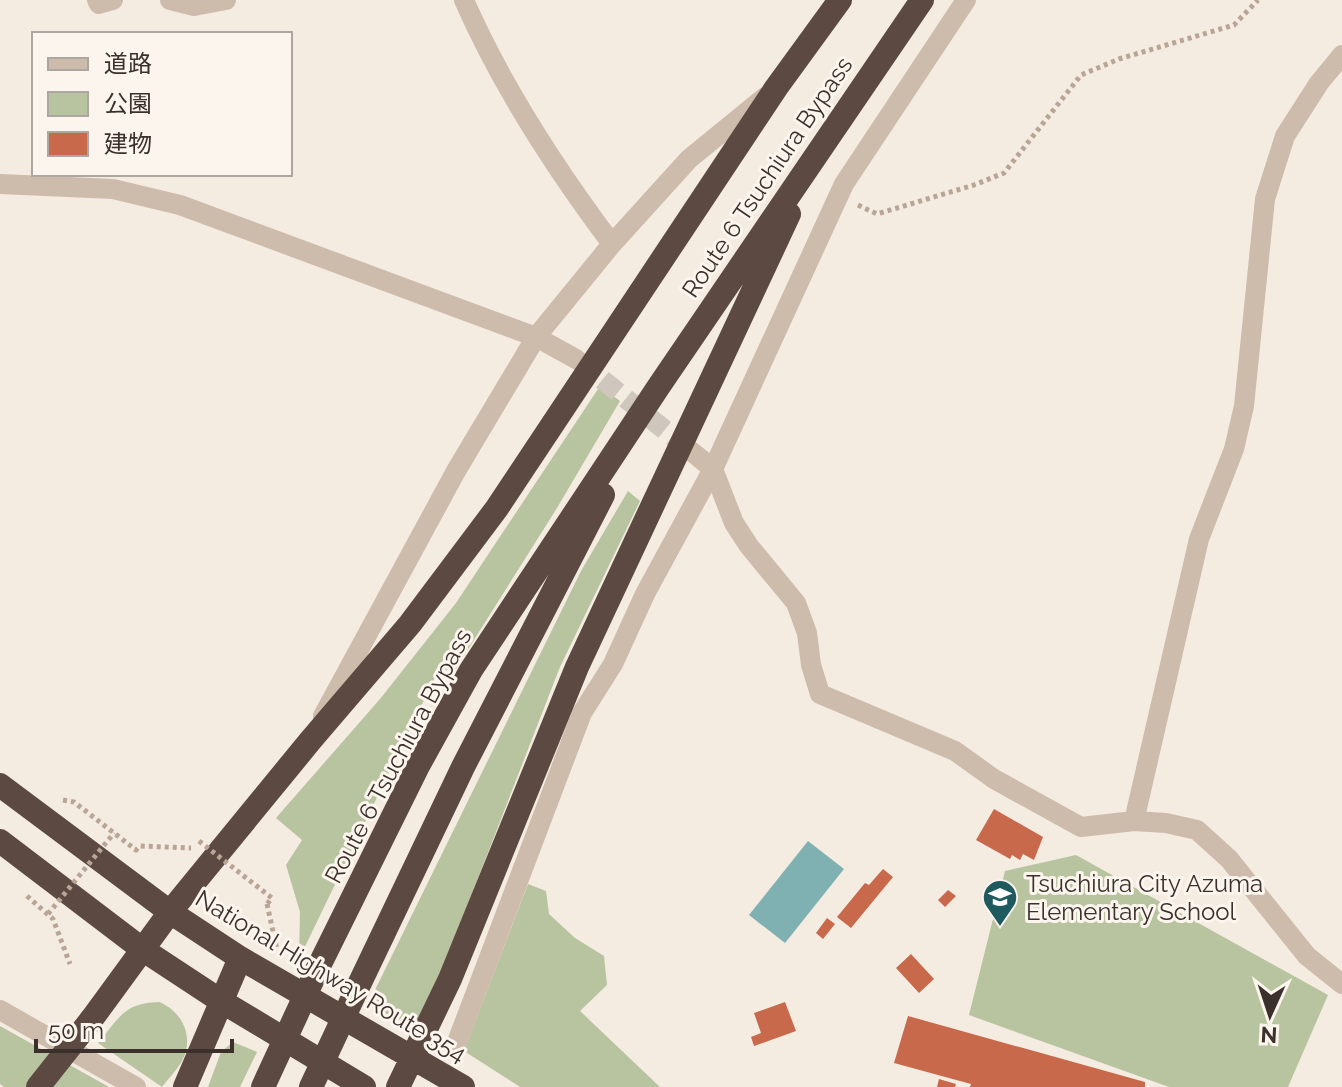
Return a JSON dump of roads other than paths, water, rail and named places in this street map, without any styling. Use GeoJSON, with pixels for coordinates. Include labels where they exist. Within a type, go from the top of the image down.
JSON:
{"type":"FeatureCollection","features":[{"type":"Feature","properties":{"kind":"highway"},"geometry":{"type":"LineString","coordinates":[[38,1087],[170,912],[410,624],[497,508],[776,88],[840,0]]}},
{"type":"Feature","properties":{"kind":"highway","name":"Route 6 Tsuchiura Bypass"},"geometry":{"type":"LineString","coordinates":[[263,1087],[418,766],[471,670],[659,386],[922,0]]}},
{"type":"Feature","properties":{"kind":"highway"},"geometry":{"type":"LineString","coordinates":[[398,1087],[450,979],[577,667],[814,157]]}},
{"type":"Feature","properties":{"kind":"highway","name":"Route 6 Tsuchiura Bypass"},"geometry":{"type":"LineString","coordinates":[[311,1087],[463,767],[659,386]]}},
{"type":"Feature","properties":{"kind":"highway","name":"National Highway Route 354"},"geometry":{"type":"LineString","coordinates":[[0,785],[170,912],[240,958],[463,1087]]}},
{"type":"Feature","properties":{"kind":"highway"},"geometry":{"type":"LineString","coordinates":[[0,841],[142,949],[221,1001],[364,1087]]}},
{"type":"Feature","properties":{"kind":"highway"},"geometry":{"type":"LineString","coordinates":[[187,1082],[240,958]]}},
{"type":"Feature","properties":{"kind":"street"},"geometry":{"type":"LineString","coordinates":[[97,0],[99,4],[113,0]]}},
{"type":"Feature","properties":{"kind":"street"},"geometry":{"type":"LineString","coordinates":[[170,0],[194,6],[226,0]]}},
{"type":"Feature","properties":{"kind":"street"},"geometry":{"type":"LineString","coordinates":[[464,0],[484,44],[567,184],[612,244]]}},
{"type":"Feature","properties":{"kind":"street"},"geometry":{"type":"LineString","coordinates":[[457,1042],[582,713],[613,664],[645,594],[713,469],[838,196],[966,0]]}},
{"type":"Feature","properties":{"kind":"street"},"geometry":{"type":"LineString","coordinates":[[1134,821],[1199,539],[1234,449],[1244,406],[1265,199],[1285,136],[1319,83],[1342,55]]}},
{"type":"Feature","properties":{"kind":"street"},"geometry":{"type":"LineString","coordinates":[[310,741],[456,471],[536,337],[612,244],[689,159],[776,88]]}},
{"type":"Feature","properties":{"kind":"street"},"geometry":{"type":"LineString","coordinates":[[0,184],[113,189],[180,205],[536,337],[576,359]]}},
{"type":"Feature","properties":{"kind":"street"},"geometry":{"type":"LineString","coordinates":[[691,451],[713,469],[734,523],[796,603],[807,633],[811,665],[820,694],[955,751],[1006,786],[1081,827],[1134,821],[1166,823],[1197,830],[1229,859],[1307,956],[1342,984]]}},
{"type":"Feature","properties":{"kind":"street"},"geometry":{"type":"LineString","coordinates":[[0,1010],[136,1087]]}},
{"type":"Feature","properties":{"kind":"water"},"geometry":{"type":"Polygon","coordinates":[[[808,841],[844,869],[785,943],[749,915],[808,841]]]}},
{"type":"Feature","properties":{"kind":"tunnel"},"geometry":{"type":"LineString","coordinates":[[579,361],[691,451]]}},
{"type":"Feature","properties":{"kind":"place","name":"Tsuchiura City Azuma Elementary School"},"geometry":{"type":"Point","coordinates":[1000,928]}}]}
